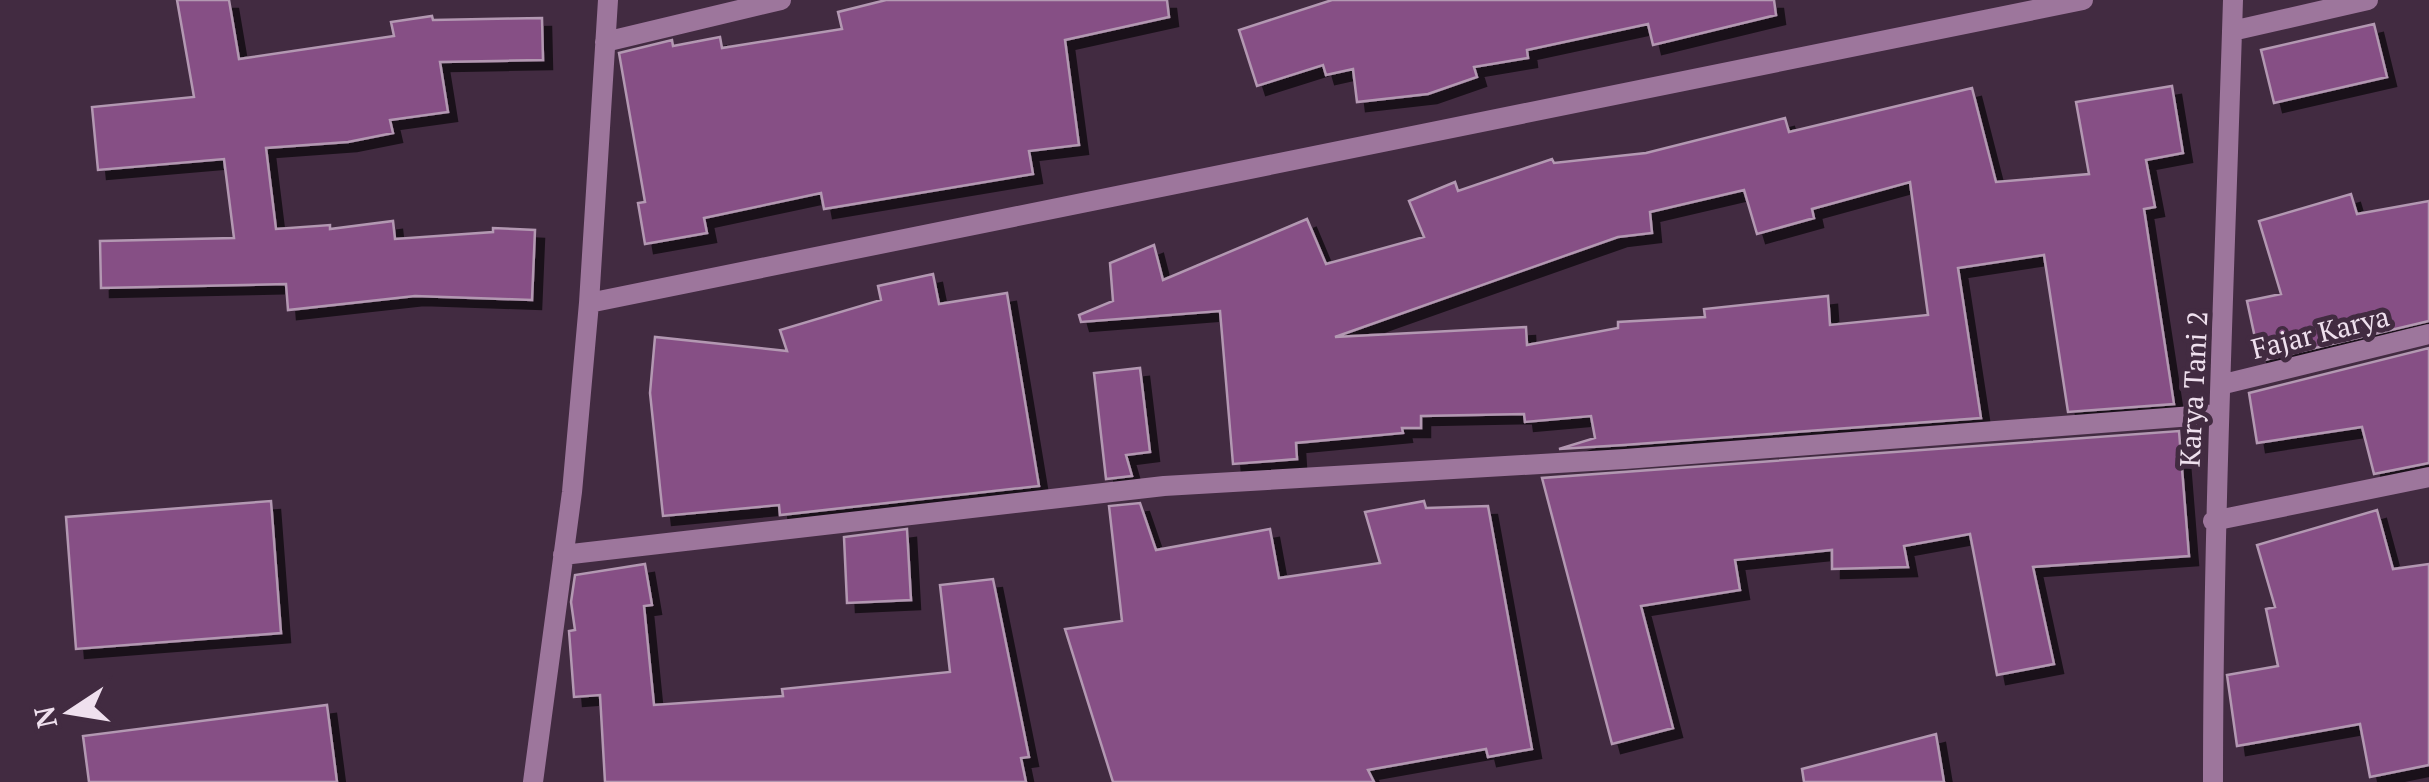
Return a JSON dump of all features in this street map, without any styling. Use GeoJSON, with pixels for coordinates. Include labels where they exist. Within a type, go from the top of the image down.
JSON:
{"type":"FeatureCollection","features":[{"type":"Feature","properties":{"kind":"street"},"geometry":{"type":"LineString","coordinates":[[534,782],[590,303],[608,0]]}},
{"type":"Feature","properties":{"kind":"street"},"geometry":{"type":"LineString","coordinates":[[605,42],[781,0]]}},
{"type":"Feature","properties":{"kind":"street"},"geometry":{"type":"LineString","coordinates":[[590,303],[2083,0]]}},
{"type":"Feature","properties":{"kind":"street","name":"Karya Tani 2"},"geometry":{"type":"LineString","coordinates":[[2213,782],[2214,521],[2224,384],[2233,0]]}},
{"type":"Feature","properties":{"kind":"street"},"geometry":{"type":"LineString","coordinates":[[2232,32],[2368,0]]}},
{"type":"Feature","properties":{"kind":"street","name":"Fajar Karya"},"geometry":{"type":"LineString","coordinates":[[2224,384],[2429,334]]}},
{"type":"Feature","properties":{"kind":"street"},"geometry":{"type":"LineString","coordinates":[[563,555],[1164,486],[1625,458],[2219,414]]}},
{"type":"Feature","properties":{"kind":"street"},"geometry":{"type":"LineString","coordinates":[[2214,521],[2429,477]]}},
{"type":"Feature","properties":{"kind":"building"},"geometry":{"type":"Polygon","coordinates":[[[177,0],[229,0],[239,59],[394,36],[391,22],[432,16],[433,20],[542,18],[543,60],[440,62],[448,112],[390,120],[393,133],[348,142],[266,148],[276,229],[330,225],[330,229],[393,221],[395,239],[493,232],[493,228],[535,230],[532,300],[415,296],[288,310],[286,284],[101,288],[100,241],[234,238],[224,159],[98,170],[92,107],[194,97],[177,0]]]}},
{"type":"Feature","properties":{"kind":"building"},"geometry":{"type":"Polygon","coordinates":[[[886,0],[1167,0],[1169,17],[1065,40],[1079,145],[1029,151],[1033,174],[824,209],[821,193],[704,218],[707,233],[645,244],[638,203],[645,202],[619,53],[672,40],[673,46],[720,37],[722,48],[842,29],[838,12],[886,0]]]}},
{"type":"Feature","properties":{"kind":"building"},"geometry":{"type":"Polygon","coordinates":[[[1332,0],[1774,0],[1776,15],[1653,45],[1648,24],[1527,50],[1528,58],[1474,67],[1477,77],[1428,94],[1357,102],[1353,69],[1326,75],[1323,65],[1257,86],[1239,30],[1332,0]]]}},
{"type":"Feature","properties":{"kind":"building"},"geometry":{"type":"Polygon","coordinates":[[[2374,24],[2387,77],[2274,103],[2261,50],[2374,24]]]}},
{"type":"Feature","properties":{"kind":"building"},"geometry":{"type":"Polygon","coordinates":[[[2172,86],[2183,153],[2146,160],[2155,207],[2144,209],[2174,404],[2068,412],[2044,255],[1958,268],[1981,418],[1624,445],[1559,449],[1595,438],[1591,416],[1525,422],[1524,414],[1421,416],[1421,428],[1402,428],[1403,433],[1296,443],[1297,459],[1233,464],[1220,311],[1081,322],[1079,315],[1113,301],[1110,263],[1154,245],[1163,280],[1307,219],[1326,264],[1424,237],[1409,201],[1455,182],[1458,191],[1552,159],[1554,163],[1646,153],[1785,118],[1789,132],[1972,88],[1996,182],[2089,174],[2076,102],[2172,86]],[[1910,182],[1812,209],[1814,218],[1757,234],[1744,190],[1650,212],[1652,233],[1618,237],[1335,337],[1526,327],[1527,345],[1618,328],[1618,322],[1705,317],[1704,309],[1828,296],[1830,325],[1928,315],[1910,182]]]}},
{"type":"Feature","properties":{"kind":"building"},"geometry":{"type":"Polygon","coordinates":[[[2351,194],[2357,214],[2429,201],[2429,321],[2260,361],[2247,301],[2281,294],[2259,221],[2351,194]]]}},
{"type":"Feature","properties":{"kind":"building"},"geometry":{"type":"Polygon","coordinates":[[[933,274],[939,304],[1007,293],[1039,486],[780,515],[779,505],[663,516],[650,393],[655,337],[787,351],[780,330],[881,300],[878,286],[933,274]]]}},
{"type":"Feature","properties":{"kind":"building"},"geometry":{"type":"Polygon","coordinates":[[[2429,348],[2429,463],[2374,474],[2362,427],[2257,443],[2249,393],[2429,348]]]}},
{"type":"Feature","properties":{"kind":"building"},"geometry":{"type":"Polygon","coordinates":[[[1140,368],[1150,452],[1126,455],[1132,476],[1106,479],[1094,373],[1140,368]]]}},
{"type":"Feature","properties":{"kind":"building"},"geometry":{"type":"Polygon","coordinates":[[[2179,431],[2189,556],[2033,567],[2054,664],[1997,675],[1970,534],[1904,546],[1908,567],[1832,569],[1832,550],[1735,560],[1740,590],[1641,606],[1673,728],[1612,744],[1542,478],[2179,431]]]}},
{"type":"Feature","properties":{"kind":"building"},"geometry":{"type":"Polygon","coordinates":[[[271,501],[281,633],[76,649],[66,517],[271,501]]]}},
{"type":"Feature","properties":{"kind":"building"},"geometry":{"type":"Polygon","coordinates":[[[1424,501],[1426,508],[1488,506],[1532,749],[1488,757],[1486,749],[1368,770],[1374,782],[1113,782],[1065,629],[1122,621],[1109,506],[1140,503],[1156,550],[1270,529],[1279,578],[1380,563],[1365,512],[1424,501]]]}},
{"type":"Feature","properties":{"kind":"building"},"geometry":{"type":"Polygon","coordinates":[[[2377,510],[2393,569],[2429,564],[2429,765],[2370,777],[2360,724],[2237,746],[2227,675],[2278,666],[2266,609],[2275,607],[2257,545],[2377,510]]]}},
{"type":"Feature","properties":{"kind":"building"},"geometry":{"type":"Polygon","coordinates":[[[907,529],[911,600],[847,603],[844,537],[907,529]]]}},
{"type":"Feature","properties":{"kind":"building"},"geometry":{"type":"Polygon","coordinates":[[[645,564],[652,605],[644,606],[654,705],[783,696],[782,689],[950,672],[940,585],[993,579],[1029,757],[1021,758],[1026,782],[605,782],[600,695],[574,697],[569,631],[575,630],[571,602],[575,575],[645,564]]]}},
{"type":"Feature","properties":{"kind":"building"},"geometry":{"type":"Polygon","coordinates":[[[327,705],[337,782],[89,782],[83,736],[327,705]]]}},
{"type":"Feature","properties":{"kind":"building"},"geometry":{"type":"Polygon","coordinates":[[[1936,734],[1944,782],[1804,782],[1802,769],[1936,734]]]}}]}
